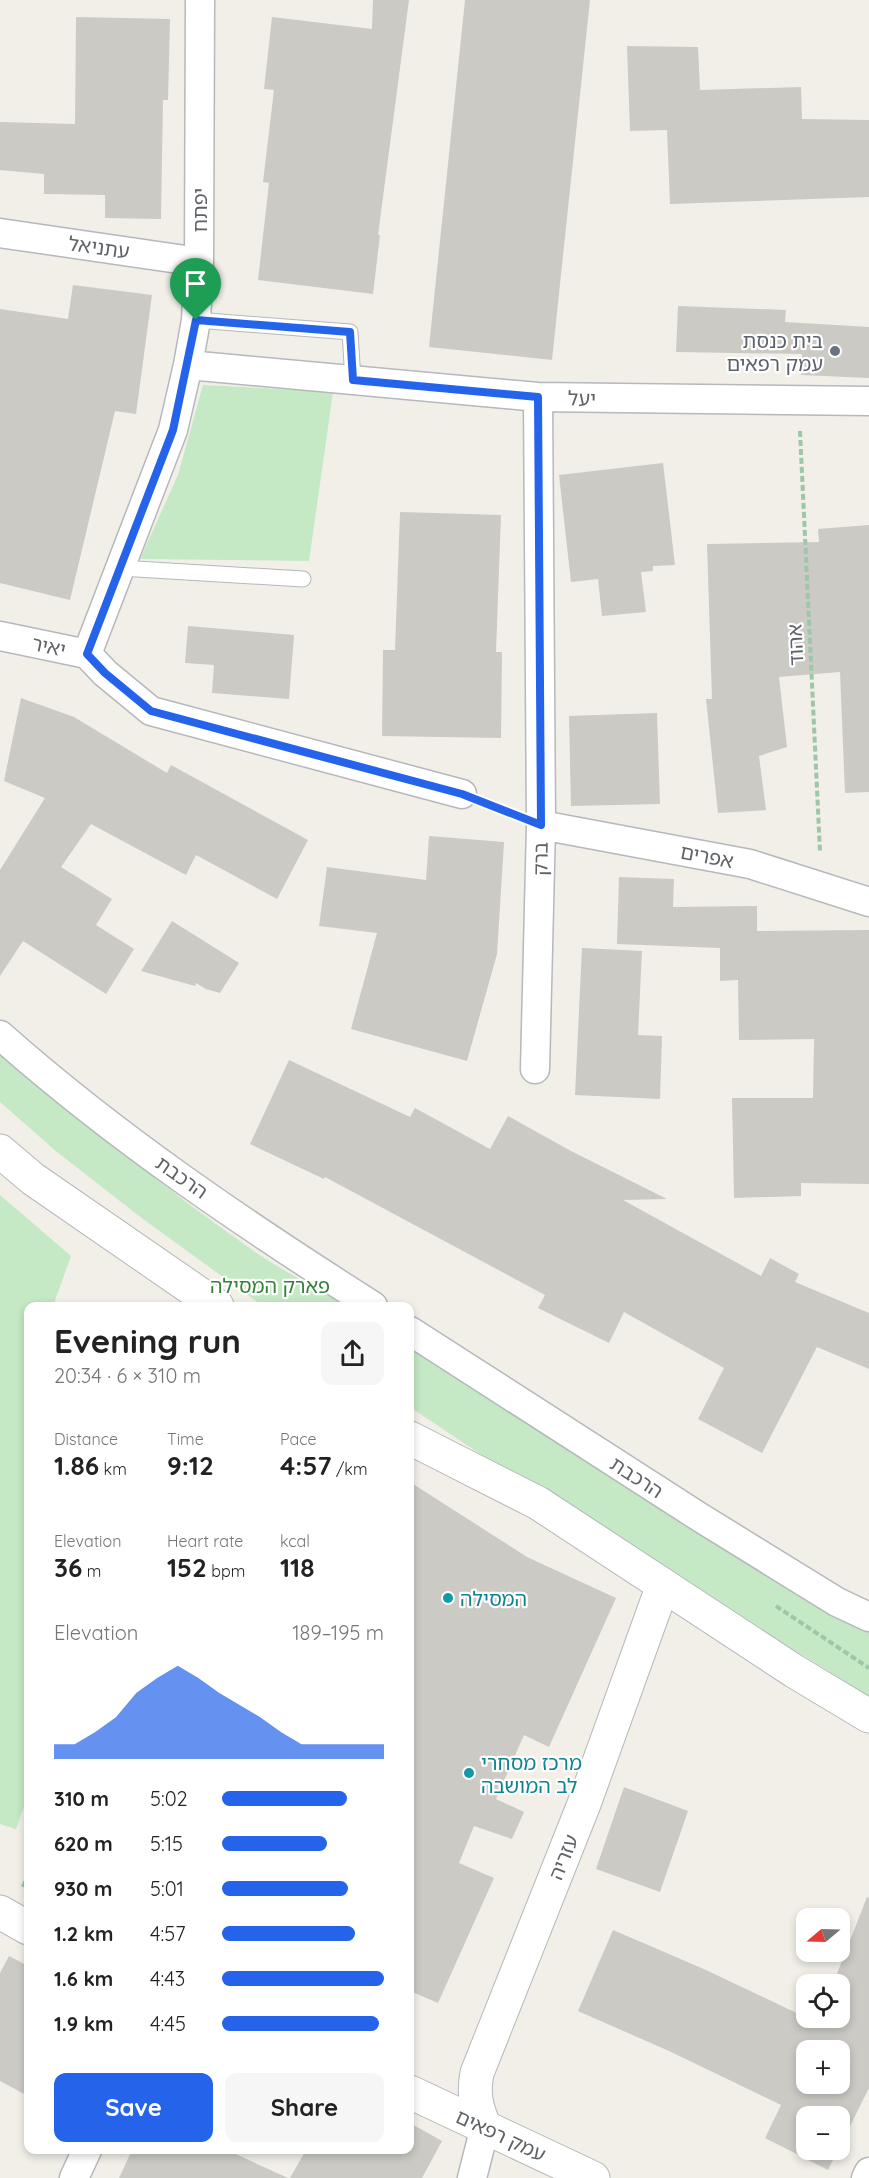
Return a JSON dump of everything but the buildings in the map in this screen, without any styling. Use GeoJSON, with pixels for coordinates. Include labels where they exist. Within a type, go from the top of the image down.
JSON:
{"type":"FeatureCollection","features":[{"type":"Feature","properties":{"kind":"street","name":"יפתח"},"geometry":{"type":"LineString","coordinates":[[87,654],[173,430],[196,320],[199,262],[200,0]]}},
{"type":"Feature","properties":{"kind":"street","name":"עתניאל"},"geometry":{"type":"LineString","coordinates":[[0,233],[199,262]]}},
{"type":"Feature","properties":{"kind":"street","name":"יעל"},"geometry":{"type":"LineString","coordinates":[[188,365],[538,397],[869,401]]}},
{"type":"Feature","properties":{"kind":"street","name":"ברק"},"geometry":{"type":"LineString","coordinates":[[535,1069],[541,825],[538,397]]}},
{"type":"Feature","properties":{"kind":"street","name":"יאיר"},"geometry":{"type":"LineString","coordinates":[[0,636],[87,654],[105,673],[151,711],[462,794]]}},
{"type":"Feature","properties":{"kind":"street","name":"אפרים"},"geometry":{"type":"LineString","coordinates":[[541,825],[750,864],[869,902]]}},
{"type":"Feature","properties":{"kind":"street","name":"הרכבת"},"geometry":{"type":"LineString","coordinates":[[0,1035],[38,1069],[132,1142],[252,1227],[367,1302]]}},
{"type":"Feature","properties":{"kind":"street"},"geometry":{"type":"LineString","coordinates":[[0,1151],[51,1192],[211,1302]]}},
{"type":"Feature","properties":{"kind":"street","name":"הרכבת"},"geometry":{"type":"LineString","coordinates":[[414,1334],[711,1524],[837,1602],[869,1617]]}},
{"type":"Feature","properties":{"kind":"street"},"geometry":{"type":"LineString","coordinates":[[414,1440],[538,1503],[794,1671],[869,1716]]}},
{"type":"Feature","properties":{"kind":"street","name":"עזריה"},"geometry":{"type":"LineString","coordinates":[[485,2127],[475,2102],[474,2088],[477,2073],[598,1764],[663,1585]]}},
{"type":"Feature","properties":{"kind":"street"},"geometry":{"type":"LineString","coordinates":[[0,1912],[24,1926]]}},
{"type":"Feature","properties":{"kind":"street","name":"עמק רפאים"},"geometry":{"type":"LineString","coordinates":[[414,2093],[593,2178]]}},
{"type":"Feature","properties":{"kind":"street"},"geometry":{"type":"LineString","coordinates":[[472,2178],[485,2127]]}},
{"type":"Feature","properties":{"kind":"street"},"geometry":{"type":"LineString","coordinates":[[74,2178],[85,2154]]}},
{"type":"Feature","properties":{"kind":"street"},"geometry":{"type":"LineString","coordinates":[[866,2178],[869,2172]]}},
{"type":"Feature","properties":{"kind":"lane"},"geometry":{"type":"LineString","coordinates":[[196,320],[350,332],[353,380]]}},
{"type":"Feature","properties":{"kind":"lane"},"geometry":{"type":"LineString","coordinates":[[120,568],[303,579]]}},
{"type":"Feature","properties":{"kind":"path","name":"אהוד"},"geometry":{"type":"LineString","coordinates":[[798,400],[822,888]]}},
{"type":"Feature","properties":{"kind":"path"},"geometry":{"type":"LineString","coordinates":[[462,794],[541,825]]}},
{"type":"Feature","properties":{"kind":"green space"},"geometry":{"type":"Polygon","coordinates":[[[203,385],[333,392],[309,561],[140,559],[178,475],[203,385]]]}},
{"type":"Feature","properties":{"kind":"green space","name":"פארק המסילה"},"geometry":{"type":"Polygon","coordinates":[[[0,1048],[95,1129],[193,1207],[261,1256],[341,1302],[257,1302],[143,1219],[57,1152],[0,1102],[0,1048]]]}},
{"type":"Feature","properties":{"kind":"green space"},"geometry":{"type":"Polygon","coordinates":[[[0,1195],[71,1256],[54,1302],[24,1302],[24,1806],[16,1829],[0,1824],[0,1195]]]}},
{"type":"Feature","properties":{"kind":"green space"},"geometry":{"type":"Polygon","coordinates":[[[414,1348],[636,1493],[752,1564],[869,1631],[869,1696],[528,1486],[414,1410],[414,1348]]]}},
{"type":"Feature","properties":{"kind":"place","name":"בית כנסת עמק רפאים"},"geometry":{"type":"Point","coordinates":[835,351]}},
{"type":"Feature","properties":{"kind":"place","name":"המסילה"},"geometry":{"type":"Point","coordinates":[448,1598]}},
{"type":"Feature","properties":{"kind":"place","name":"מרכז מסחרי לב המושבה"},"geometry":{"type":"Point","coordinates":[469,1773]}},
{"type":"Feature","properties":{"kind":"route"},"geometry":{"type":"LineString","coordinates":[[196,320],[350,332],[353,380],[538,397],[541,825],[462,794],[151,711],[105,673],[87,654],[173,430],[196,320]]}}]}
